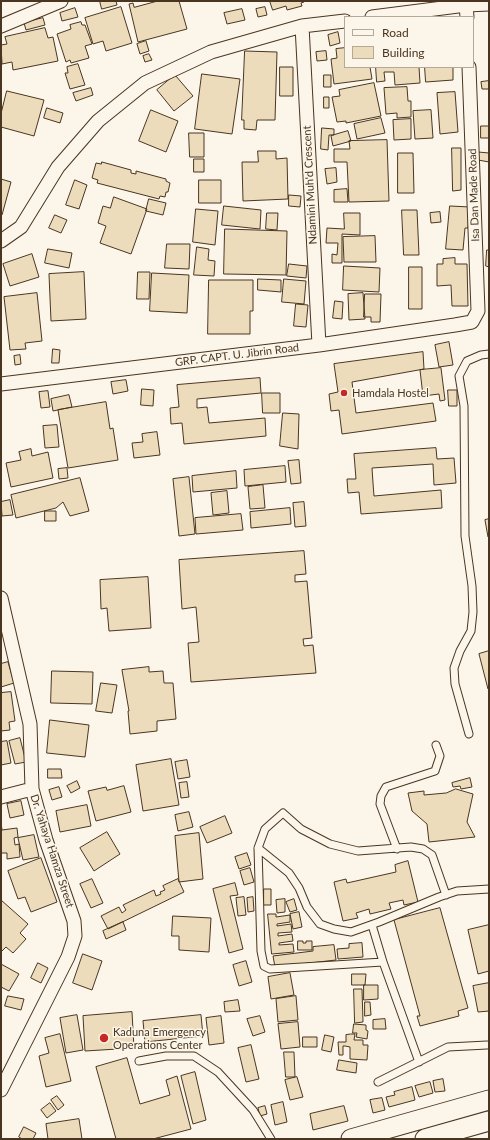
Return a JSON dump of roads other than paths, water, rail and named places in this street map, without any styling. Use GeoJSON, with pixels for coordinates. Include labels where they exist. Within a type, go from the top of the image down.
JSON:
{"type":"FeatureCollection","features":[{"type":"Feature","properties":{"kind":"main road"},"geometry":{"type":"LineString","coordinates":[[351,1139],[489,1100]]}},
{"type":"Feature","properties":{"kind":"main road"},"geometry":{"type":"LineString","coordinates":[[425,1139],[489,1122]]}},
{"type":"Feature","properties":{"kind":"street"},"geometry":{"type":"LineString","coordinates":[[1,26],[61,1]]}},
{"type":"Feature","properties":{"kind":"street"},"geometry":{"type":"LineString","coordinates":[[388,16],[466,11],[489,4]]}},
{"type":"Feature","properties":{"kind":"street"},"geometry":{"type":"LineString","coordinates":[[1,241],[21,227],[58,167],[98,121],[145,83],[211,52],[302,26],[344,20]]}},
{"type":"Feature","properties":{"kind":"street","name":"Ndamini Muh'd Crescent"},"geometry":{"type":"LineString","coordinates":[[302,26],[319,345]]}},
{"type":"Feature","properties":{"kind":"street","name":"Isa Dan Made Road"},"geometry":{"type":"LineString","coordinates":[[469,68],[478,311],[472,322]]}},
{"type":"Feature","properties":{"kind":"street","name":"GRP. CAPT. U. Jibrin Road"},"geometry":{"type":"LineString","coordinates":[[1,384],[319,345],[472,322]]}},
{"type":"Feature","properties":{"kind":"street","name":"Dr. Yahaya Hamza Street"},"geometry":{"type":"LineString","coordinates":[[1,598],[30,724],[32,789],[46,840],[74,920],[75,936],[68,957],[5,1070],[1,1090]]}},
{"type":"Feature","properties":{"kind":"street"},"geometry":{"type":"LineString","coordinates":[[1,797],[32,789]]}},
{"type":"Feature","properties":{"kind":"lane"},"geometry":{"type":"LineString","coordinates":[[470,734],[456,684],[454,668],[460,651],[471,631],[473,612],[472,586],[465,536],[464,406],[459,376],[467,361],[481,355],[489,354]]}},
{"type":"Feature","properties":{"kind":"lane"},"geometry":{"type":"LineString","coordinates":[[398,849],[380,804],[381,796],[386,787],[435,771],[440,756],[436,746]]}},
{"type":"Feature","properties":{"kind":"lane"},"geometry":{"type":"LineString","coordinates":[[383,962],[270,969],[264,966],[261,951],[258,848],[265,828],[283,813],[301,829],[330,844],[358,851],[411,847],[423,849],[432,856],[446,895]]}},
{"type":"Feature","properties":{"kind":"lane"},"geometry":{"type":"LineString","coordinates":[[258,848],[289,873],[299,888],[308,907],[320,924],[334,929],[351,932],[457,891],[489,889]]}},
{"type":"Feature","properties":{"kind":"lane"},"geometry":{"type":"LineString","coordinates":[[372,925],[383,962],[419,1062]]}},
{"type":"Feature","properties":{"kind":"lane"},"geometry":{"type":"LineString","coordinates":[[378,1082],[448,1047],[487,1045]]}},
{"type":"Feature","properties":{"kind":"lane"},"geometry":{"type":"LineString","coordinates":[[139,1061],[166,1056],[194,1056],[218,1072],[253,1110],[271,1139]]}},
{"type":"Feature","properties":{"kind":"place","name":"Hamdala Hostel"},"geometry":{"type":"Point","coordinates":[344,393]}},
{"type":"Feature","properties":{"kind":"place","name":"Kaduna Emergency Operations Center"},"geometry":{"type":"Point","coordinates":[104,1038]}}]}
